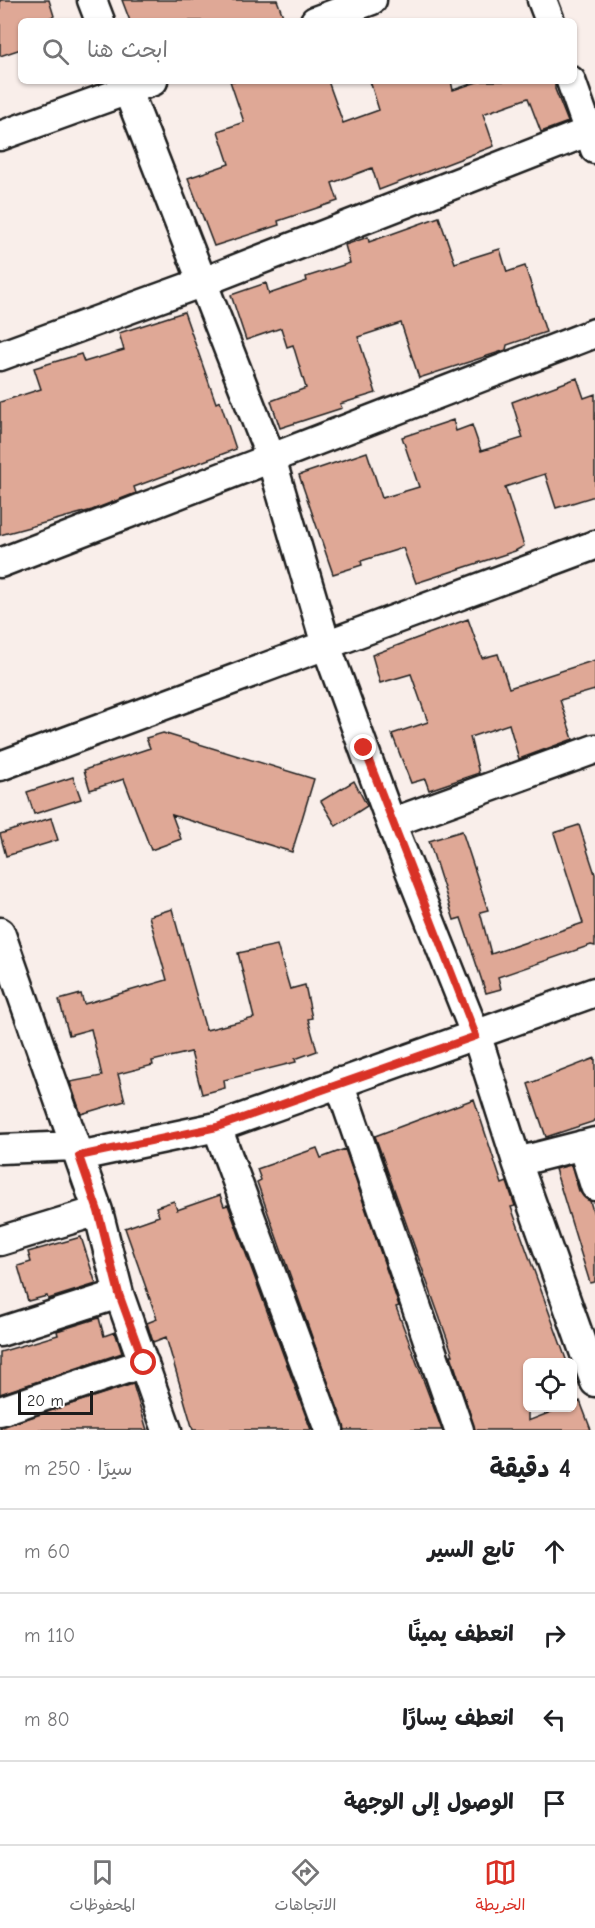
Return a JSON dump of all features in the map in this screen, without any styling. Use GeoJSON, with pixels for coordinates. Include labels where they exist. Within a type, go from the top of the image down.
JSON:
{"type":"FeatureCollection","features":[{"type":"Feature","properties":{"kind":"street"},"geometry":{"type":"LineString","coordinates":[[92,0],[99,18]]}},
{"type":"Feature","properties":{"kind":"street"},"geometry":{"type":"LineString","coordinates":[[323,18],[372,0]]}},
{"type":"Feature","properties":{"kind":"street"},"geometry":{"type":"LineString","coordinates":[[542,0],[549,18]]}},
{"type":"Feature","properties":{"kind":"street"},"geometry":{"type":"LineString","coordinates":[[0,136],[135,84],[203,282],[271,458],[326,645],[391,823],[476,1036],[516,1162],[584,1324],[594,1378]]}},
{"type":"Feature","properties":{"kind":"street"},"geometry":{"type":"LineString","coordinates":[[0,356],[593,137],[572,84]]}},
{"type":"Feature","properties":{"kind":"street"},"geometry":{"type":"LineString","coordinates":[[0,563],[595,333]]}},
{"type":"Feature","properties":{"kind":"street"},"geometry":{"type":"LineString","coordinates":[[0,766],[595,544]]}},
{"type":"Feature","properties":{"kind":"street"},"geometry":{"type":"LineString","coordinates":[[391,823],[595,748]]}},
{"type":"Feature","properties":{"kind":"street"},"geometry":{"type":"LineString","coordinates":[[0,932],[98,1211],[119,1294],[167,1430]]}},
{"type":"Feature","properties":{"kind":"street"},"geometry":{"type":"LineString","coordinates":[[0,1149],[77,1151],[217,1127],[595,992]]}},
{"type":"Feature","properties":{"kind":"street"},"geometry":{"type":"LineString","coordinates":[[339,1082],[459,1430]]}},
{"type":"Feature","properties":{"kind":"street"},"geometry":{"type":"LineString","coordinates":[[217,1127],[329,1430]]}},
{"type":"Feature","properties":{"kind":"street"},"geometry":{"type":"LineString","coordinates":[[516,1162],[588,1143],[595,1186]]}},
{"type":"Feature","properties":{"kind":"street"},"geometry":{"type":"LineString","coordinates":[[0,1241],[98,1211]]}},
{"type":"Feature","properties":{"kind":"street"},"geometry":{"type":"LineString","coordinates":[[0,1332],[119,1294]]}},
{"type":"Feature","properties":{"kind":"street"},"geometry":{"type":"LineString","coordinates":[[0,1411],[144,1363]]}},
{"type":"Feature","properties":{"kind":"building"},"geometry":{"type":"Polygon","coordinates":[[[0,0],[49,0],[54,16],[18,18],[18,50],[0,56],[0,0]]]}},
{"type":"Feature","properties":{"kind":"building"},"geometry":{"type":"Polygon","coordinates":[[[122,0],[277,0],[283,16],[277,18],[129,18],[122,0]]]}},
{"type":"Feature","properties":{"kind":"building"},"geometry":{"type":"Polygon","coordinates":[[[231,84],[329,84],[343,123],[379,110],[371,84],[452,84],[453,90],[471,84],[555,84],[568,122],[541,132],[528,98],[483,114],[494,146],[379,190],[372,168],[332,183],[338,201],[278,221],[279,225],[214,246],[188,178],[229,164],[218,131],[244,122],[231,84]]]}},
{"type":"Feature","properties":{"kind":"building"},"geometry":{"type":"Polygon","coordinates":[[[439,217],[455,263],[500,249],[507,272],[525,266],[546,332],[507,345],[506,350],[419,378],[401,323],[358,337],[376,393],[340,404],[342,408],[280,428],[271,401],[306,388],[293,345],[287,347],[281,328],[246,340],[231,295],[266,283],[269,294],[307,281],[306,277],[350,263],[345,245],[368,237],[369,242],[439,217]]]}},
{"type":"Feature","properties":{"kind":"building"},"geometry":{"type":"Polygon","coordinates":[[[184,312],[216,403],[220,401],[236,449],[134,487],[136,493],[92,510],[0,535],[0,402],[41,389],[34,368],[81,354],[84,362],[124,350],[119,333],[184,312]]]}},
{"type":"Feature","properties":{"kind":"building"},"geometry":{"type":"Polygon","coordinates":[[[577,378],[584,398],[595,394],[595,496],[556,508],[545,474],[505,487],[524,546],[515,551],[416,583],[403,548],[361,561],[362,565],[333,574],[299,475],[367,452],[382,498],[419,487],[402,437],[453,420],[456,431],[472,425],[481,451],[523,438],[512,402],[577,378]]]}},
{"type":"Feature","properties":{"kind":"building"},"geometry":{"type":"Polygon","coordinates":[[[468,619],[482,658],[498,654],[509,688],[595,660],[595,690],[560,700],[573,739],[519,759],[509,724],[470,737],[479,773],[429,790],[425,779],[411,783],[392,734],[428,722],[411,674],[380,683],[372,655],[468,619]]]}},
{"type":"Feature","properties":{"kind":"building"},"geometry":{"type":"Polygon","coordinates":[[[163,733],[314,779],[292,852],[172,815],[181,839],[151,850],[124,779],[90,790],[84,770],[150,748],[146,738],[163,733]]]}},
{"type":"Feature","properties":{"kind":"building"},"geometry":{"type":"Polygon","coordinates":[[[73,777],[81,799],[34,814],[27,792],[73,777]]]}},
{"type":"Feature","properties":{"kind":"building"},"geometry":{"type":"Polygon","coordinates":[[[354,781],[367,806],[336,826],[321,801],[354,781]]]}},
{"type":"Feature","properties":{"kind":"building"},"geometry":{"type":"Polygon","coordinates":[[[51,818],[58,840],[6,856],[0,834],[51,818]]]}},
{"type":"Feature","properties":{"kind":"building"},"geometry":{"type":"Polygon","coordinates":[[[579,825],[595,874],[595,946],[591,945],[498,977],[501,989],[486,993],[461,918],[454,920],[429,841],[462,831],[488,910],[480,912],[491,954],[583,923],[554,833],[579,825]]]}},
{"type":"Feature","properties":{"kind":"building"},"geometry":{"type":"Polygon","coordinates":[[[172,909],[206,1030],[254,1018],[238,953],[277,945],[290,989],[305,985],[312,1018],[308,1019],[317,1051],[295,1059],[296,1062],[224,1080],[225,1088],[202,1094],[191,1052],[152,1061],[153,1065],[118,1074],[125,1101],[81,1114],[70,1082],[102,1076],[91,1029],[69,1035],[59,1000],[81,994],[84,1004],[167,980],[149,916],[172,909]]]}},
{"type":"Feature","properties":{"kind":"building"},"geometry":{"type":"Polygon","coordinates":[[[595,1058],[595,1121],[546,1137],[528,1084],[595,1058]]]}},
{"type":"Feature","properties":{"kind":"building"},"geometry":{"type":"Polygon","coordinates":[[[474,1099],[502,1184],[507,1182],[515,1206],[511,1207],[566,1358],[523,1358],[523,1412],[528,1412],[528,1421],[551,1412],[577,1412],[577,1402],[580,1401],[591,1430],[475,1430],[451,1355],[453,1355],[375,1136],[474,1099]]]}},
{"type":"Feature","properties":{"kind":"building"},"geometry":{"type":"Polygon","coordinates":[[[317,1148],[321,1158],[345,1149],[399,1306],[396,1307],[442,1430],[345,1430],[257,1182],[261,1180],[257,1169],[317,1148]]]}},
{"type":"Feature","properties":{"kind":"building"},"geometry":{"type":"Polygon","coordinates":[[[571,1165],[579,1191],[590,1201],[595,1218],[595,1282],[590,1283],[555,1169],[571,1165]]]}},
{"type":"Feature","properties":{"kind":"building"},"geometry":{"type":"Polygon","coordinates":[[[220,1195],[224,1206],[228,1205],[311,1430],[193,1430],[166,1337],[153,1342],[147,1323],[157,1319],[125,1228],[159,1216],[156,1207],[174,1201],[177,1210],[220,1195]]]}},
{"type":"Feature","properties":{"kind":"building"},"geometry":{"type":"Polygon","coordinates":[[[81,1237],[96,1284],[48,1299],[47,1296],[28,1301],[18,1266],[31,1262],[28,1252],[81,1237]]]}},
{"type":"Feature","properties":{"kind":"building"},"geometry":{"type":"Polygon","coordinates":[[[99,1318],[104,1336],[115,1332],[122,1353],[0,1394],[0,1352],[58,1335],[57,1331],[99,1318]]]}},
{"type":"Feature","properties":{"kind":"building"},"geometry":{"type":"Polygon","coordinates":[[[133,1384],[147,1430],[0,1430],[0,1427],[133,1384]]]}},
{"type":"Feature","properties":{"kind":"route"},"geometry":{"type":"LineString","coordinates":[[144,1363],[119,1294],[98,1211],[79,1156],[217,1127],[339,1082],[476,1036],[391,823],[364,748]]}}]}
